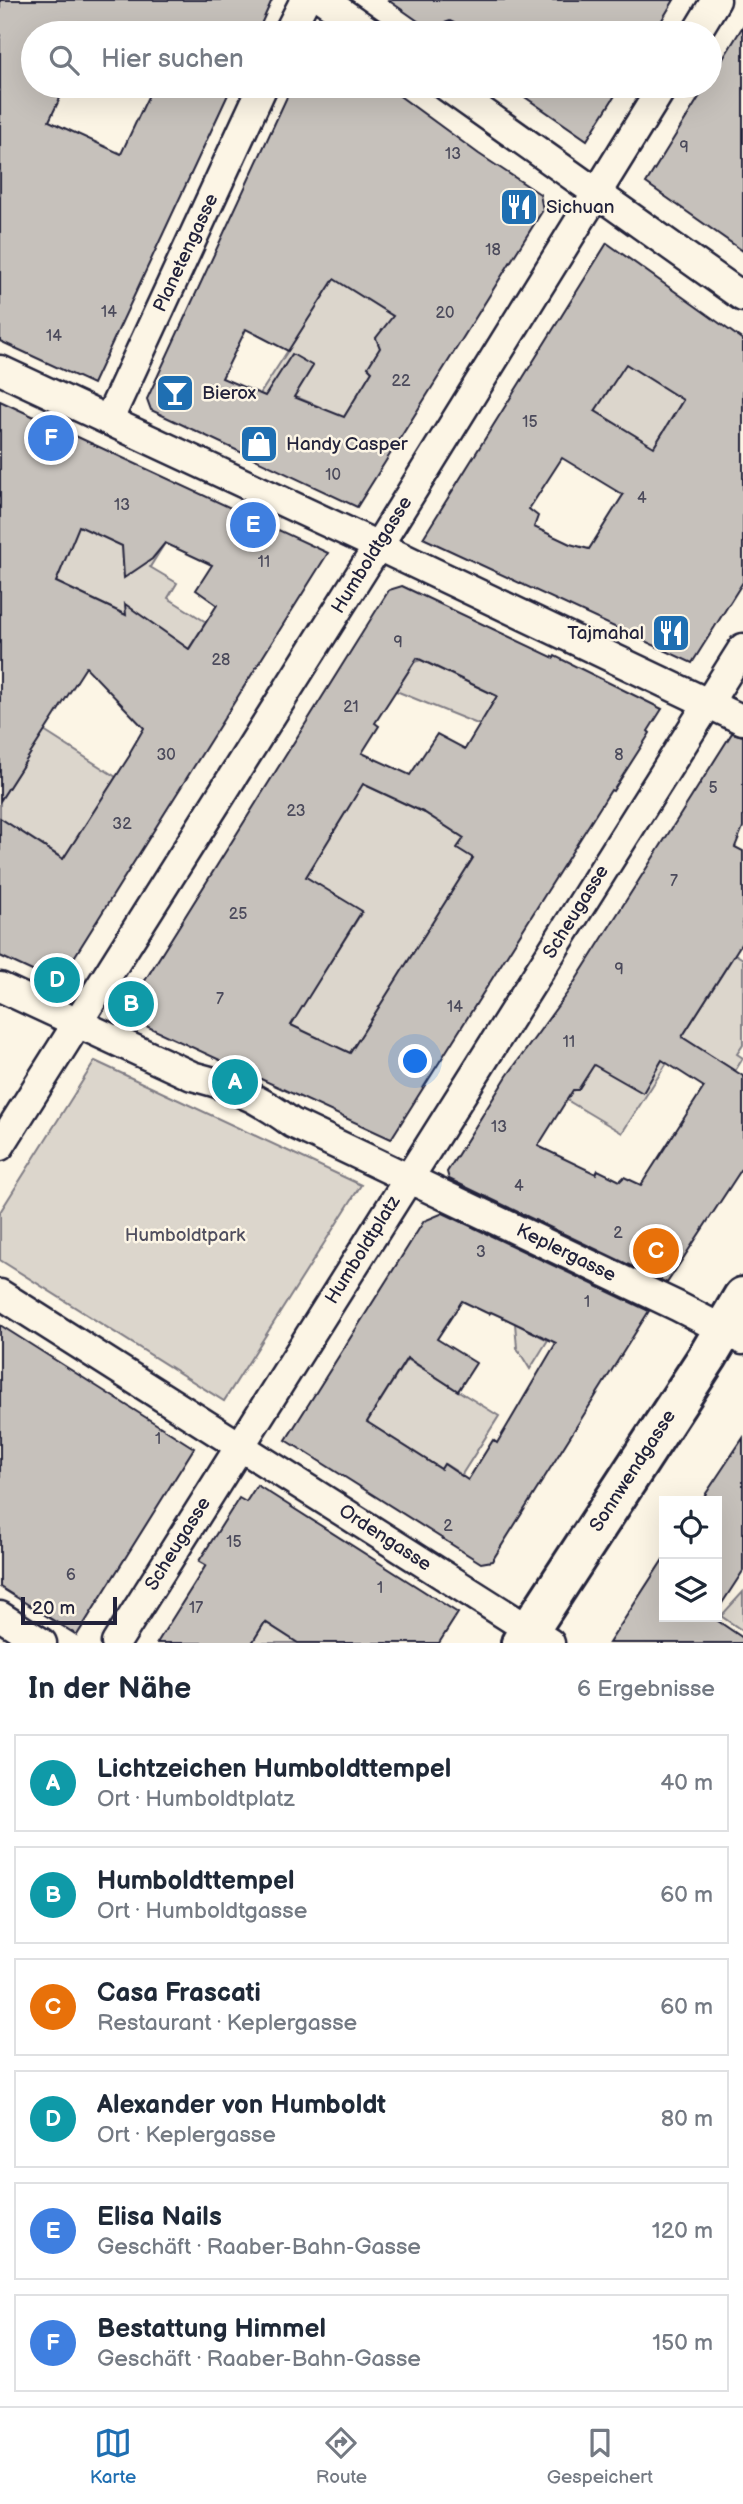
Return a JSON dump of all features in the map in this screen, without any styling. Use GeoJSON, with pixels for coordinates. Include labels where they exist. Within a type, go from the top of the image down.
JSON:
{"type":"FeatureCollection","features":[{"type":"Feature","properties":{"kind":"main road","name":"Sonnwendgasse"},"geometry":{"type":"LineString","coordinates":[[533,1639],[733,1335],[743,1297]]}},
{"type":"Feature","properties":{"kind":"street"},"geometry":{"type":"LineString","coordinates":[[294,21],[305,0]]}},
{"type":"Feature","properties":{"kind":"street"},"geometry":{"type":"LineString","coordinates":[[324,0],[354,21]]}},
{"type":"Feature","properties":{"kind":"street"},"geometry":{"type":"LineString","coordinates":[[703,21],[716,0]]}},
{"type":"Feature","properties":{"kind":"street","name":"Planetengasse"},"geometry":{"type":"LineString","coordinates":[[109,419],[257,98]]}},
{"type":"Feature","properties":{"kind":"street"},"geometry":{"type":"LineString","coordinates":[[463,98],[743,298]]}},
{"type":"Feature","properties":{"kind":"street","name":"Humboldtgasse"},"geometry":{"type":"LineString","coordinates":[[78,1023],[656,98]]}},
{"type":"Feature","properties":{"kind":"street"},"geometry":{"type":"LineString","coordinates":[[0,370],[109,419],[743,720]]}},
{"type":"Feature","properties":{"kind":"street","name":"Scheugasse"},"geometry":{"type":"LineString","coordinates":[[409,1177],[743,648]]}},
{"type":"Feature","properties":{"kind":"street"},"geometry":{"type":"LineString","coordinates":[[0,987],[78,1023],[0,1146]]}},
{"type":"Feature","properties":{"kind":"street","name":"Humboldtplatz"},"geometry":{"type":"LineString","coordinates":[[78,1023],[192,1076],[219,1082],[247,1093],[268,1104],[292,1123],[409,1177],[241,1445]]}},
{"type":"Feature","properties":{"kind":"street","name":"Keplergasse"},"geometry":{"type":"LineString","coordinates":[[409,1177],[733,1335]]}},
{"type":"Feature","properties":{"kind":"street"},"geometry":{"type":"LineString","coordinates":[[0,1294],[241,1445]]}},
{"type":"Feature","properties":{"kind":"street","name":"Scheugasse"},"geometry":{"type":"LineString","coordinates":[[116,1643],[241,1445]]}},
{"type":"Feature","properties":{"kind":"street","name":"Ordengasse"},"geometry":{"type":"LineString","coordinates":[[241,1445],[533,1639]]}},
{"type":"Feature","properties":{"kind":"street"},"geometry":{"type":"LineString","coordinates":[[0,1616],[43,1643]]}},
{"type":"Feature","properties":{"kind":"green space"},"geometry":{"type":"Polygon","coordinates":[[[334,279],[404,323],[376,338],[380,348],[368,367],[372,371],[341,422],[320,407],[299,398],[294,408],[260,394],[334,279]]]}},
{"type":"Feature","properties":{"kind":"green space"},"geometry":{"type":"Polygon","coordinates":[[[610,354],[683,400],[640,469],[641,439],[589,407],[610,354]]]}},
{"type":"Feature","properties":{"kind":"green space"},"geometry":{"type":"Polygon","coordinates":[[[40,498],[133,550],[124,571],[147,561],[165,543],[150,567],[177,583],[168,598],[206,622],[171,676],[120,612],[12,561],[40,498]]]}},
{"type":"Feature","properties":{"kind":"green space"},"geometry":{"type":"Polygon","coordinates":[[[421,660],[497,696],[480,725],[396,691],[414,662],[421,660]]]}},
{"type":"Feature","properties":{"kind":"green space"},"geometry":{"type":"Polygon","coordinates":[[[44,731],[116,777],[64,859],[0,818],[0,801],[44,731]]]}},
{"type":"Feature","properties":{"kind":"green space"},"geometry":{"type":"Polygon","coordinates":[[[359,782],[425,813],[484,851],[419,943],[410,958],[414,961],[395,983],[350,1053],[290,1025],[362,912],[301,874],[349,807],[359,782]]]}},
{"type":"Feature","properties":{"kind":"green space"},"geometry":{"type":"Polygon","coordinates":[[[735,954],[743,959],[743,1045],[737,1054],[743,1058],[735,1071],[682,1037],[735,954]]]}},
{"type":"Feature","properties":{"kind":"green space"},"geometry":{"type":"Polygon","coordinates":[[[617,1016],[667,1063],[622,1133],[565,1099],[617,1016]]]}},
{"type":"Feature","properties":{"kind":"green space","name":"Humboldtpark"},"geometry":{"type":"Polygon","coordinates":[[[95,1061],[361,1185],[224,1401],[0,1260],[0,1212],[95,1061]]]}},
{"type":"Feature","properties":{"kind":"green space"},"geometry":{"type":"Polygon","coordinates":[[[515,1323],[548,1340],[530,1369],[517,1348],[515,1323]]]}},
{"type":"Feature","properties":{"kind":"green space"},"geometry":{"type":"Polygon","coordinates":[[[407,1359],[499,1416],[459,1479],[459,1473],[445,1464],[441,1469],[367,1422],[407,1359]]]}},
{"type":"Feature","properties":{"kind":"green space"},"geometry":{"type":"Polygon","coordinates":[[[743,1592],[743,1631],[722,1615],[743,1592]]]}},
{"type":"Feature","properties":{"kind":"green space"},"geometry":{"type":"Polygon","coordinates":[[[265,1622],[298,1643],[252,1643],[265,1622]]]}},
{"type":"Feature","properties":{"kind":"building"},"geometry":{"type":"Polygon","coordinates":[[[0,0],[272,0],[262,21],[21,21],[21,98],[60,98],[49,121],[121,154],[147,98],[226,98],[93,384],[0,341],[0,0]]]}},
{"type":"Feature","properties":{"kind":"building"},"geometry":{"type":"Polygon","coordinates":[[[388,0],[674,0],[661,21],[418,21],[388,0]]]}},
{"type":"Feature","properties":{"kind":"building"},"geometry":{"type":"Polygon","coordinates":[[[743,26],[743,251],[646,183],[699,98],[722,98],[722,60],[743,26]]]}},
{"type":"Feature","properties":{"kind":"building"},"geometry":{"type":"Polygon","coordinates":[[[286,98],[402,98],[479,154],[540,194],[543,210],[357,507],[151,410],[147,399],[286,98]],[[334,279],[288,351],[246,329],[222,378],[265,396],[292,354],[313,366],[294,397],[344,417],[372,371],[368,367],[380,348],[376,338],[393,316],[334,279]]]}},
{"type":"Feature","properties":{"kind":"building"},"geometry":{"type":"Polygon","coordinates":[[[526,98],[613,98],[587,140],[526,98]]]}},
{"type":"Feature","properties":{"kind":"building"},"geometry":{"type":"Polygon","coordinates":[[[607,243],[743,340],[743,582],[692,663],[423,538],[607,243]],[[626,364],[595,411],[654,447],[683,400],[626,364]],[[562,458],[529,509],[538,516],[534,527],[570,544],[589,549],[623,495],[562,458]]]}},
{"type":"Feature","properties":{"kind":"building"},"geometry":{"type":"Polygon","coordinates":[[[0,401],[328,553],[58,983],[0,956],[0,818],[63,859],[130,755],[144,728],[86,667],[0,801],[0,401]],[[79,526],[56,582],[126,615],[125,604],[189,649],[217,605],[196,590],[212,565],[165,543],[152,559],[124,578],[122,546],[79,526]]]}},
{"type":"Feature","properties":{"kind":"building"},"geometry":{"type":"Polygon","coordinates":[[[402,586],[554,658],[555,656],[662,709],[648,731],[650,733],[613,791],[611,790],[391,1139],[135,1021],[126,1011],[389,590],[402,586]],[[417,658],[375,723],[379,726],[362,753],[410,775],[437,734],[465,749],[497,696],[417,658]],[[363,784],[306,877],[362,911],[291,1025],[350,1053],[473,858],[457,848],[464,838],[425,813],[363,784]]]}},
{"type":"Feature","properties":{"kind":"building"},"geometry":{"type":"Polygon","coordinates":[[[732,733],[743,736],[743,827],[735,847],[743,851],[743,941],[682,1037],[743,1076],[743,1167],[667,1283],[449,1179],[447,1172],[507,1076],[570,989],[732,733]],[[662,1060],[643,1093],[594,1065],[578,1090],[573,1090],[538,1146],[596,1174],[598,1170],[620,1181],[624,1177],[641,1185],[704,1087],[662,1060]]]}},
{"type":"Feature","properties":{"kind":"building"},"geometry":{"type":"Polygon","coordinates":[[[443,1213],[649,1311],[492,1561],[481,1563],[286,1440],[424,1221],[443,1213]],[[462,1301],[437,1339],[476,1363],[458,1391],[407,1358],[367,1422],[441,1469],[444,1464],[468,1480],[493,1440],[497,1443],[556,1343],[491,1312],[489,1314],[462,1301]]]}},
{"type":"Feature","properties":{"kind":"building"},"geometry":{"type":"Polygon","coordinates":[[[0,1325],[194,1448],[77,1635],[0,1587],[0,1325]]]}},
{"type":"Feature","properties":{"kind":"building"},"geometry":{"type":"Polygon","coordinates":[[[743,1438],[743,1571],[722,1603],[722,1496],[704,1496],[743,1438]]]}},
{"type":"Feature","properties":{"kind":"building"},"geometry":{"type":"Polygon","coordinates":[[[257,1485],[458,1613],[439,1643],[298,1643],[265,1622],[252,1643],[157,1643],[206,1565],[199,1561],[239,1498],[246,1502],[257,1485]]]}},
{"type":"Feature","properties":{"kind":"building"},"geometry":{"type":"Polygon","coordinates":[[[659,1566],[659,1622],[719,1622],[743,1638],[743,1643],[609,1643],[659,1566]]]}},
{"type":"Feature","properties":{"kind":"place","name":"Sichuan"},"geometry":{"type":"Point","coordinates":[519,207]}},
{"type":"Feature","properties":{"kind":"place","name":"Bierox"},"geometry":{"type":"Point","coordinates":[175,393]}},
{"type":"Feature","properties":{"kind":"place","name":"Bestattung Himmel"},"geometry":{"type":"Point","coordinates":[51,438]}},
{"type":"Feature","properties":{"kind":"place","name":"Handy Casper"},"geometry":{"type":"Point","coordinates":[259,444]}},
{"type":"Feature","properties":{"kind":"place","name":"Elisa Nails"},"geometry":{"type":"Point","coordinates":[253,525]}},
{"type":"Feature","properties":{"kind":"place","name":"Tajmahal"},"geometry":{"type":"Point","coordinates":[671,633]}},
{"type":"Feature","properties":{"kind":"place","name":"Alexander von Humboldt"},"geometry":{"type":"Point","coordinates":[57,980]}},
{"type":"Feature","properties":{"kind":"place","name":"Humboldttempel"},"geometry":{"type":"Point","coordinates":[131,1004]}},
{"type":"Feature","properties":{"kind":"place","name":"Lichtzeichen Humboldttempel"},"geometry":{"type":"Point","coordinates":[235,1082]}},
{"type":"Feature","properties":{"kind":"place","name":"Casa Frascati"},"geometry":{"type":"Point","coordinates":[656,1251]}}]}
